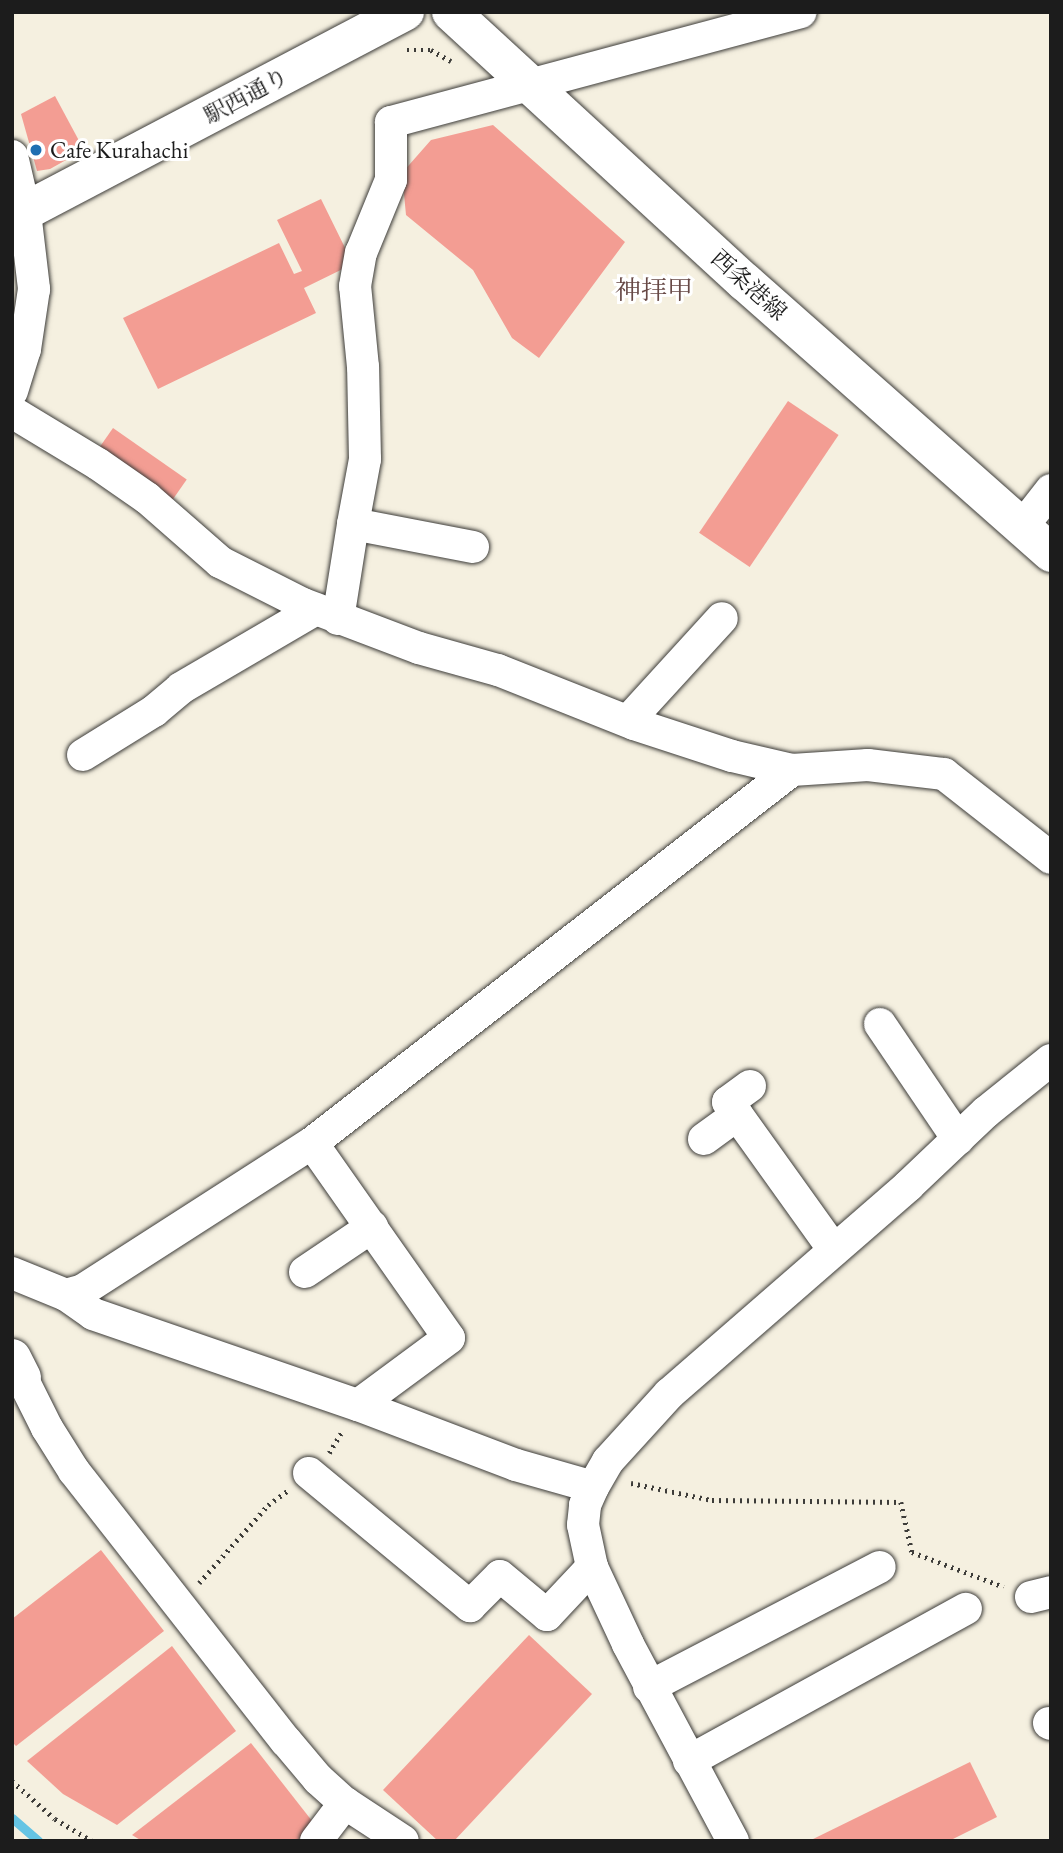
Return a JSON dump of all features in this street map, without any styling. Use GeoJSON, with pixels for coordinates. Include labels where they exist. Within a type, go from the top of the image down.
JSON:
{"type":"FeatureCollection","features":[{"type":"Feature","properties":{"kind":"main road","name":"駅西通り"},"geometry":{"type":"LineString","coordinates":[[19,215],[405,12]]}},
{"type":"Feature","properties":{"kind":"main road","name":"西条港線"},"geometry":{"type":"LineString","coordinates":[[451,12],[1051,553]]}},
{"type":"Feature","properties":{"kind":"street"},"geometry":{"type":"LineString","coordinates":[[83,755],[154,710],[181,688],[327,614],[353,524],[365,459],[363,367],[355,286],[361,253],[391,180],[391,122],[801,12]]}},
{"type":"Feature","properties":{"kind":"street"},"geometry":{"type":"LineString","coordinates":[[12,156],[19,215],[34,289],[27,339],[12,391]]}},
{"type":"Feature","properties":{"kind":"street"},"geometry":{"type":"LineString","coordinates":[[12,412],[98,464],[147,498],[220,562],[262,586],[327,614],[419,648],[528,681],[628,721],[732,756],[792,770],[868,765],[944,774],[1051,858]]}},
{"type":"Feature","properties":{"kind":"street"},"geometry":{"type":"LineString","coordinates":[[1022,527],[1051,489]]}},
{"type":"Feature","properties":{"kind":"street"},"geometry":{"type":"LineString","coordinates":[[353,524],[473,547]]}},
{"type":"Feature","properties":{"kind":"street"},"geometry":{"type":"LineString","coordinates":[[628,721],[722,618]]}},
{"type":"Feature","properties":{"kind":"street"},"geometry":{"type":"LineString","coordinates":[[66,1295],[83,1290],[313,1143],[792,770]]}},
{"type":"Feature","properties":{"kind":"street"},"geometry":{"type":"LineString","coordinates":[[880,1024],[958,1139]]}},
{"type":"Feature","properties":{"kind":"street"},"geometry":{"type":"LineString","coordinates":[[733,1841],[649,1687],[592,1567],[583,1525],[585,1505],[595,1481],[669,1394],[1051,1060]]}},
{"type":"Feature","properties":{"kind":"street"},"geometry":{"type":"LineString","coordinates":[[750,1086],[728,1102],[834,1250]]}},
{"type":"Feature","properties":{"kind":"street"},"geometry":{"type":"LineString","coordinates":[[704,1139],[737,1115]]}},
{"type":"Feature","properties":{"kind":"street"},"geometry":{"type":"LineString","coordinates":[[313,1143],[449,1338],[358,1405]]}},
{"type":"Feature","properties":{"kind":"street"},"geometry":{"type":"LineString","coordinates":[[305,1272],[372,1227]]}},
{"type":"Feature","properties":{"kind":"street"},"geometry":{"type":"LineString","coordinates":[[12,1273],[66,1295],[93,1314],[358,1405],[516,1465],[595,1481]]}},
{"type":"Feature","properties":{"kind":"street"},"geometry":{"type":"LineString","coordinates":[[17,1368],[47,1428],[74,1471],[286,1741],[318,1779],[345,1803],[402,1841]]}},
{"type":"Feature","properties":{"kind":"street"},"geometry":{"type":"LineString","coordinates":[[309,1474],[470,1606],[500,1576],[547,1615],[592,1567]]}},
{"type":"Feature","properties":{"kind":"street"},"geometry":{"type":"LineString","coordinates":[[649,1687],[880,1567]]}},
{"type":"Feature","properties":{"kind":"street"},"geometry":{"type":"LineString","coordinates":[[689,1761],[966,1609]]}},
{"type":"Feature","properties":{"kind":"street"},"geometry":{"type":"LineString","coordinates":[[316,1841],[345,1803]]}},
{"type":"Feature","properties":{"kind":"path"},"geometry":{"type":"LineString","coordinates":[[178,1604],[238,1543],[268,1506],[326,1458],[358,1405]]}},
{"type":"Feature","properties":{"kind":"path"},"geometry":{"type":"LineString","coordinates":[[595,1481],[712,1500],[901,1502],[912,1552],[1041,1595]]}},
{"type":"Feature","properties":{"kind":"path"},"geometry":{"type":"LineString","coordinates":[[12,1781],[55,1819],[92,1841]]}},
{"type":"Feature","properties":{"kind":"building"},"geometry":{"type":"Polygon","coordinates":[[[55,96],[84,150],[50,169],[37,171],[21,114],[55,96]]]}},
{"type":"Feature","properties":{"kind":"building"},"geometry":{"type":"Polygon","coordinates":[[[493,125],[625,242],[539,358],[512,338],[473,270],[406,215],[402,173],[431,140],[493,125]]]}},
{"type":"Feature","properties":{"kind":"building"},"geometry":{"type":"Polygon","coordinates":[[[321,199],[353,264],[304,288],[316,313],[158,389],[123,318],[279,243],[294,274],[302,271],[277,220],[321,199]]]}},
{"type":"Feature","properties":{"kind":"building"},"geometry":{"type":"Polygon","coordinates":[[[788,401],[839,435],[750,567],[699,533],[788,401]]]}},
{"type":"Feature","properties":{"kind":"building"},"geometry":{"type":"Polygon","coordinates":[[[113,428],[187,480],[167,508],[93,457],[113,428]]]}},
{"type":"Feature","properties":{"kind":"building"},"geometry":{"type":"Polygon","coordinates":[[[101,1550],[164,1631],[16,1746],[12,1742],[12,1619],[101,1550]]]}},
{"type":"Feature","properties":{"kind":"building"},"geometry":{"type":"Polygon","coordinates":[[[529,1635],[592,1694],[454,1841],[438,1841],[383,1790],[529,1635]]]}},
{"type":"Feature","properties":{"kind":"building"},"geometry":{"type":"Polygon","coordinates":[[[172,1646],[236,1731],[117,1825],[63,1794],[27,1761],[172,1646]]]}},
{"type":"Feature","properties":{"kind":"building"},"geometry":{"type":"Polygon","coordinates":[[[251,1743],[316,1826],[296,1841],[142,1841],[132,1835],[251,1743]]]}},
{"type":"Feature","properties":{"kind":"building"},"geometry":{"type":"Polygon","coordinates":[[[970,1762],[997,1817],[949,1841],[809,1841],[970,1762]]]}},
{"type":"Feature","properties":{"kind":"waterway"},"geometry":{"type":"LineString","coordinates":[[12,1818],[38,1841]]}},
{"type":"Feature","properties":{"kind":"place","name":"Cafe Kurahachi"},"geometry":{"type":"Point","coordinates":[36,150]}},
{"type":"Feature","properties":{"kind":"district","name":"神拝甲"},"geometry":{"type":"Point","coordinates":[654,291]}}]}
